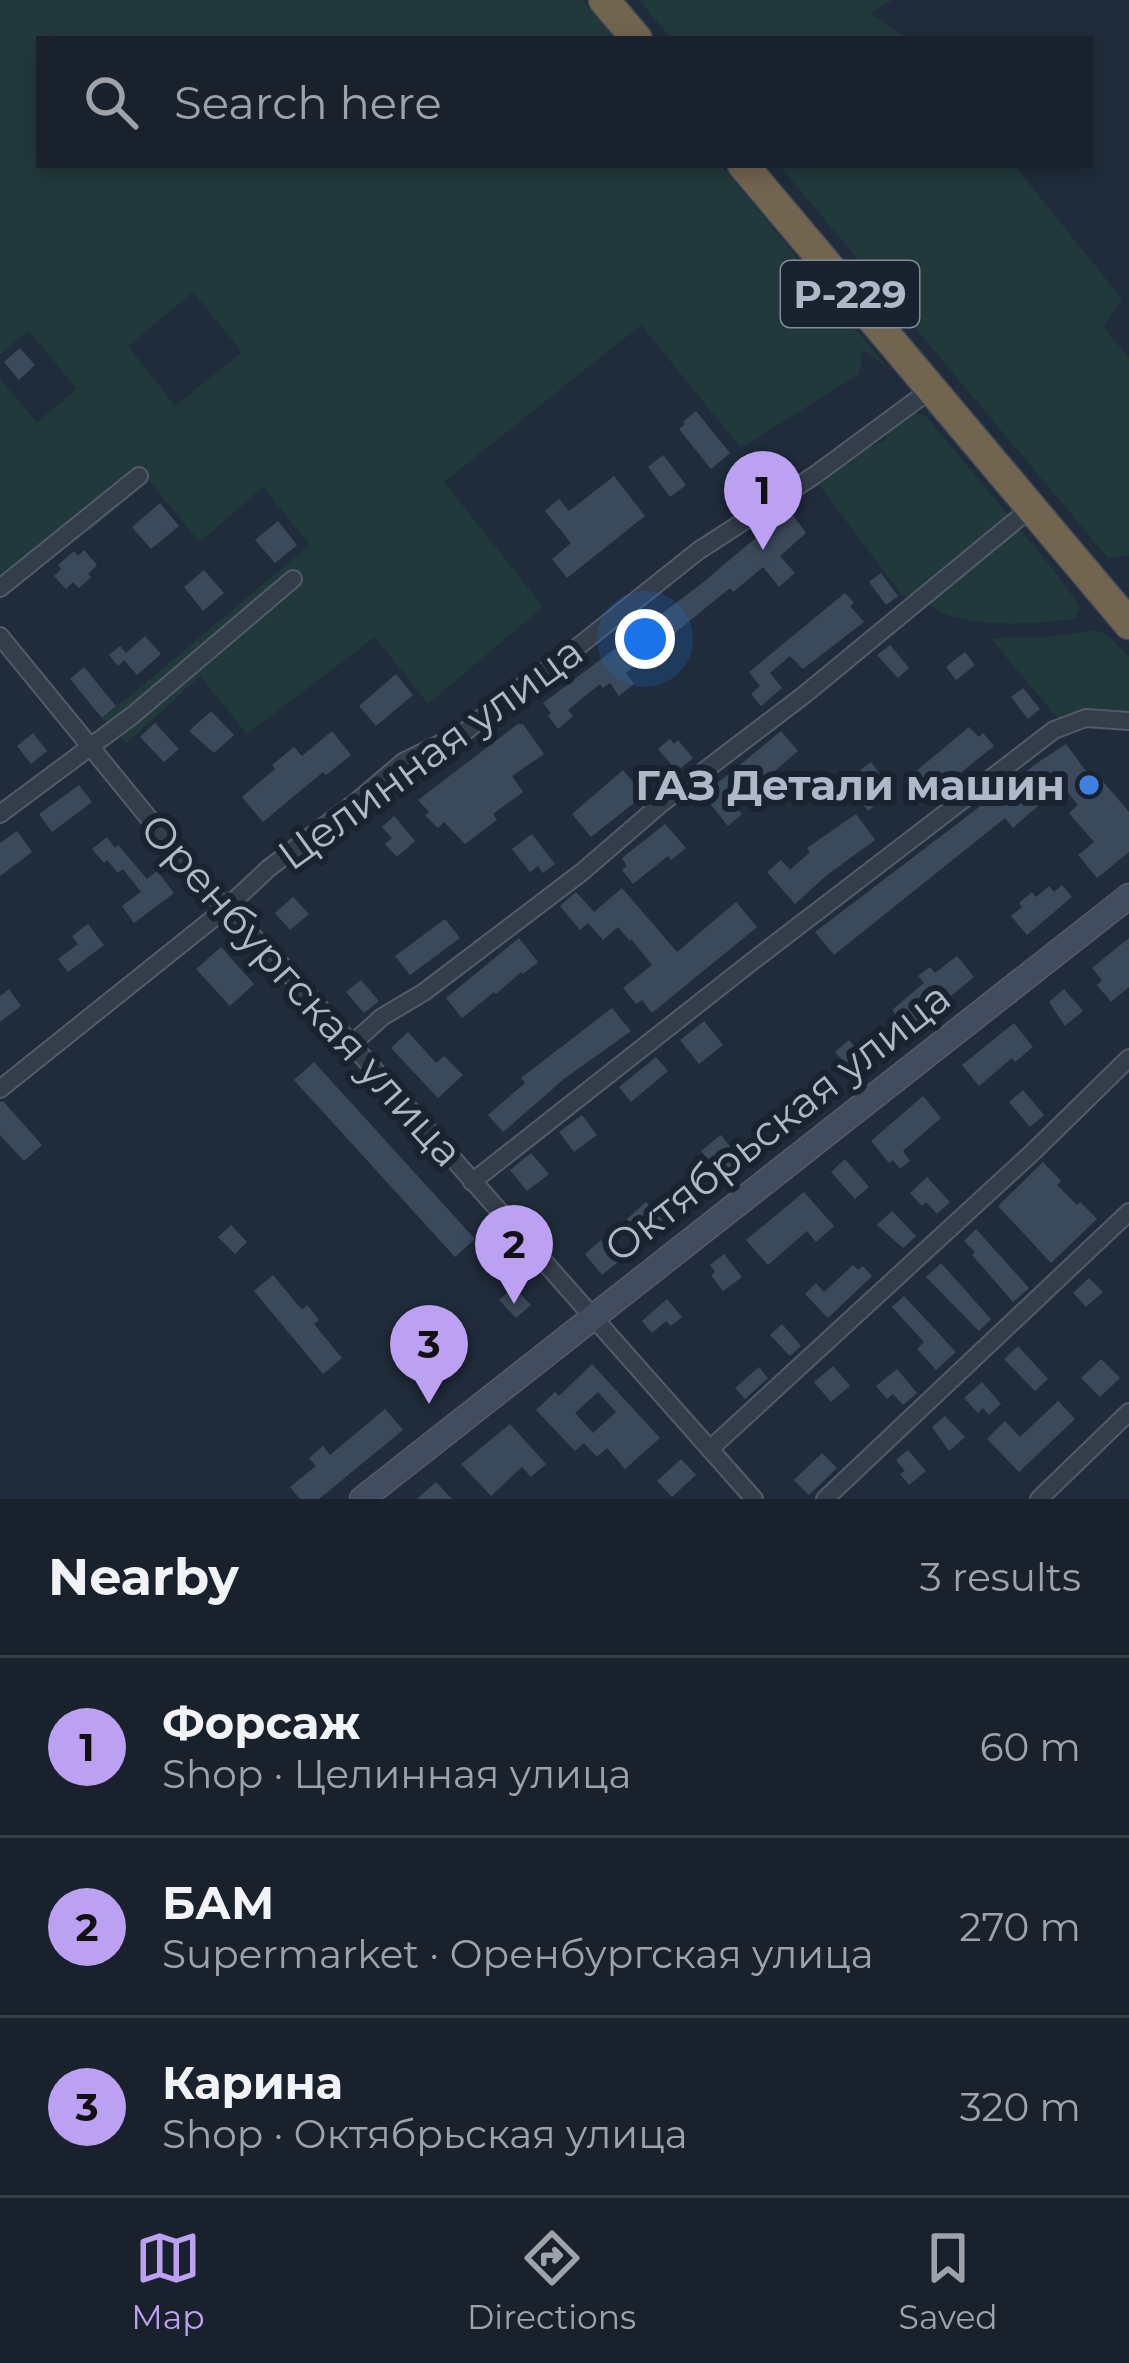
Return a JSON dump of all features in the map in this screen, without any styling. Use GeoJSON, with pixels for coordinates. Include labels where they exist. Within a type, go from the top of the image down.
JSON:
{"type":"FeatureCollection","features":[{"type":"Feature","properties":{"kind":"highway"},"geometry":{"type":"LineString","coordinates":[[604,0],[635,36]]}},
{"type":"Feature","properties":{"kind":"highway","name":"Р-229"},"geometry":{"type":"LineString","coordinates":[[745,168],[1129,624]]}},
{"type":"Feature","properties":{"kind":"street","name":"Целинная улица"},"geometry":{"type":"LineString","coordinates":[[0,1089],[403,762],[466,731],[698,551],[815,475],[930,390]]}},
{"type":"Feature","properties":{"kind":"street"},"geometry":{"type":"LineString","coordinates":[[0,588],[139,476]]}},
{"type":"Feature","properties":{"kind":"street"},"geometry":{"type":"LineString","coordinates":[[351,1045],[382,1017],[424,992],[583,872],[662,803],[804,695],[1030,508]]}},
{"type":"Feature","properties":{"kind":"street"},"geometry":{"type":"LineString","coordinates":[[0,814],[133,715],[293,579]]}},
{"type":"Feature","properties":{"kind":"street","name":"Оренбургская улица"},"geometry":{"type":"LineString","coordinates":[[0,636],[225,909],[286,970],[748,1497]]}},
{"type":"Feature","properties":{"kind":"street"},"geometry":{"type":"LineString","coordinates":[[472,1182],[1054,730],[1086,718],[1129,721]]}},
{"type":"Feature","properties":{"kind":"street","name":"Октябрьская улица"},"geometry":{"type":"LineString","coordinates":[[362,1499],[1129,896]]}},
{"type":"Feature","properties":{"kind":"street"},"geometry":{"type":"LineString","coordinates":[[710,1449],[1129,1058]]}},
{"type":"Feature","properties":{"kind":"street"},"geometry":{"type":"LineString","coordinates":[[825,1499],[1129,1212]]}},
{"type":"Feature","properties":{"kind":"street"},"geometry":{"type":"LineString","coordinates":[[1039,1499],[1129,1412]]}},
{"type":"Feature","properties":{"kind":"green space"},"geometry":{"type":"Polygon","coordinates":[[[0,0],[582,0],[612,36],[36,36],[36,168],[723,168],[887,367],[863,350],[859,374],[741,448],[641,325],[444,482],[543,607],[428,704],[375,637],[247,734],[200,676],[127,743],[102,719],[310,545],[263,487],[200,542],[149,481],[0,599],[0,379],[37,422],[77,389],[29,331],[0,354],[0,0]],[[193,292],[128,346],[175,406],[242,352],[193,292]]]}},
{"type":"Feature","properties":{"kind":"green space"},"geometry":{"type":"Polygon","coordinates":[[[639,0],[892,0],[870,14],[904,36],[669,36],[639,0]]]}},
{"type":"Feature","properties":{"kind":"green space"},"geometry":{"type":"Polygon","coordinates":[[[782,168],[1016,168],[1122,299],[1103,327],[1129,358],[1129,556],[1108,558],[782,168]]]}},
{"type":"Feature","properties":{"kind":"green space"},"geometry":{"type":"Polygon","coordinates":[[[912,412],[926,416],[1057,574],[1080,607],[1076,618],[971,621],[942,613],[920,596],[902,596],[820,486],[849,458],[884,442],[888,429],[912,412]]]}},
{"type":"Feature","properties":{"kind":"green space"},"geometry":{"type":"Polygon","coordinates":[[[1107,634],[1129,658],[1129,712],[1059,720],[991,639],[1049,636],[1107,634]]]}},
{"type":"Feature","properties":{"kind":"building"},"geometry":{"type":"Polygon","coordinates":[[[20,348],[35,365],[19,380],[4,362],[20,348]]]}},
{"type":"Feature","properties":{"kind":"building"},"geometry":{"type":"Polygon","coordinates":[[[696,411],[730,453],[711,469],[679,429],[696,411]]]}},
{"type":"Feature","properties":{"kind":"building"},"geometry":{"type":"Polygon","coordinates":[[[663,455],[686,485],[670,497],[648,467],[663,455]]]}},
{"type":"Feature","properties":{"kind":"building"},"geometry":{"type":"Polygon","coordinates":[[[614,476],[645,516],[567,578],[552,559],[571,543],[545,511],[559,499],[569,511],[614,476]]]}},
{"type":"Feature","properties":{"kind":"building"},"geometry":{"type":"Polygon","coordinates":[[[160,503],[179,526],[151,549],[132,527],[160,503]]]}},
{"type":"Feature","properties":{"kind":"building"},"geometry":{"type":"Polygon","coordinates":[[[789,510],[806,533],[780,556],[795,573],[779,587],[763,567],[733,592],[730,588],[626,673],[634,684],[619,696],[610,683],[603,688],[600,684],[568,710],[573,716],[558,729],[543,703],[701,584],[789,510]]]}},
{"type":"Feature","properties":{"kind":"building"},"geometry":{"type":"Polygon","coordinates":[[[278,521],[297,545],[275,563],[255,540],[278,521]]]}},
{"type":"Feature","properties":{"kind":"building"},"geometry":{"type":"Polygon","coordinates":[[[84,550],[97,565],[79,588],[73,582],[66,589],[54,576],[61,569],[58,565],[74,551],[78,556],[84,550]]]}},
{"type":"Feature","properties":{"kind":"building"},"geometry":{"type":"Polygon","coordinates":[[[204,570],[224,593],[203,611],[184,587],[204,570]]]}},
{"type":"Feature","properties":{"kind":"building"},"geometry":{"type":"Polygon","coordinates":[[[881,573],[898,596],[886,605],[869,582],[881,573]]]}},
{"type":"Feature","properties":{"kind":"building"},"geometry":{"type":"Polygon","coordinates":[[[845,593],[864,622],[803,669],[790,656],[770,673],[782,688],[761,706],[751,694],[760,686],[749,672],[845,593]]]}},
{"type":"Feature","properties":{"kind":"building"},"geometry":{"type":"Polygon","coordinates":[[[145,636],[161,654],[137,675],[124,660],[118,666],[109,655],[120,646],[126,653],[145,636]]]}},
{"type":"Feature","properties":{"kind":"building"},"geometry":{"type":"Polygon","coordinates":[[[890,645],[909,668],[898,678],[877,655],[890,645]]]}},
{"type":"Feature","properties":{"kind":"building"},"geometry":{"type":"Polygon","coordinates":[[[965,652],[975,665],[956,680],[946,667],[965,652]]]}},
{"type":"Feature","properties":{"kind":"building"},"geometry":{"type":"Polygon","coordinates":[[[84,667],[116,706],[102,718],[70,679],[84,667]]]}},
{"type":"Feature","properties":{"kind":"building"},"geometry":{"type":"Polygon","coordinates":[[[396,674],[413,695],[376,726],[359,706],[396,674]]]}},
{"type":"Feature","properties":{"kind":"building"},"geometry":{"type":"Polygon","coordinates":[[[1023,688],[1040,709],[1028,719],[1011,697],[1023,688]]]}},
{"type":"Feature","properties":{"kind":"building"},"geometry":{"type":"Polygon","coordinates":[[[211,711],[234,735],[214,753],[189,731],[211,711]]]}},
{"type":"Feature","properties":{"kind":"building"},"geometry":{"type":"Polygon","coordinates":[[[155,723],[179,749],[164,762],[140,737],[155,723]]]}},
{"type":"Feature","properties":{"kind":"building"},"geometry":{"type":"Polygon","coordinates":[[[523,724],[544,754],[512,776],[523,792],[493,814],[497,820],[465,844],[444,822],[438,828],[418,800],[523,724]]]}},
{"type":"Feature","properties":{"kind":"building"},"geometry":{"type":"Polygon","coordinates":[[[969,727],[979,737],[983,733],[994,746],[920,805],[902,783],[969,727]]]}},
{"type":"Feature","properties":{"kind":"building"},"geometry":{"type":"Polygon","coordinates":[[[332,731],[351,755],[263,822],[242,797],[294,747],[302,756],[332,731]]]}},
{"type":"Feature","properties":{"kind":"building"},"geometry":{"type":"Polygon","coordinates":[[[781,731],[798,751],[734,806],[742,814],[728,826],[703,795],[781,731]]]}},
{"type":"Feature","properties":{"kind":"building"},"geometry":{"type":"Polygon","coordinates":[[[33,733],[47,751],[31,764],[17,746],[33,733]]]}},
{"type":"Feature","properties":{"kind":"building"},"geometry":{"type":"Polygon","coordinates":[[[670,739],[674,744],[678,740],[693,758],[677,771],[658,749],[670,739]]]}},
{"type":"Feature","properties":{"kind":"building"},"geometry":{"type":"Polygon","coordinates":[[[1066,744],[1089,775],[1094,771],[1129,812],[1129,852],[1097,878],[1078,855],[1094,842],[1069,813],[1078,805],[1062,785],[1013,828],[1005,818],[834,955],[815,932],[1037,763],[1066,744]]]}},
{"type":"Feature","properties":{"kind":"building"},"geometry":{"type":"Polygon","coordinates":[[[871,762],[893,792],[868,811],[846,781],[871,762]]]}},
{"type":"Feature","properties":{"kind":"building"},"geometry":{"type":"Polygon","coordinates":[[[623,770],[644,795],[591,837],[572,814],[623,770]]]}},
{"type":"Feature","properties":{"kind":"building"},"geometry":{"type":"Polygon","coordinates":[[[79,785],[92,802],[52,832],[39,814],[79,785]]]}},
{"type":"Feature","properties":{"kind":"building"},"geometry":{"type":"Polygon","coordinates":[[[856,814],[875,840],[795,904],[767,872],[781,860],[790,870],[810,852],[807,848],[856,814]]]}},
{"type":"Feature","properties":{"kind":"building"},"geometry":{"type":"Polygon","coordinates":[[[394,816],[415,841],[397,857],[385,844],[392,838],[382,827],[394,816]]]}},
{"type":"Feature","properties":{"kind":"building"},"geometry":{"type":"Polygon","coordinates":[[[665,824],[686,848],[633,884],[622,870],[627,866],[622,858],[665,824]]]}},
{"type":"Feature","properties":{"kind":"building"},"geometry":{"type":"Polygon","coordinates":[[[17,831],[32,852],[0,876],[0,843],[17,831]]]}},
{"type":"Feature","properties":{"kind":"building"},"geometry":{"type":"Polygon","coordinates":[[[532,834],[555,864],[543,873],[538,866],[530,872],[512,849],[532,834]]]}},
{"type":"Feature","properties":{"kind":"building"},"geometry":{"type":"Polygon","coordinates":[[[107,837],[147,879],[157,871],[174,893],[134,923],[122,906],[141,892],[123,869],[118,873],[92,849],[107,837]]]}},
{"type":"Feature","properties":{"kind":"building"},"geometry":{"type":"Polygon","coordinates":[[[1062,885],[1072,897],[1027,935],[1011,916],[1022,907],[1019,903],[1032,892],[1036,897],[1049,886],[1054,892],[1062,885]]]}},
{"type":"Feature","properties":{"kind":"building"},"geometry":{"type":"Polygon","coordinates":[[[622,888],[677,952],[736,902],[757,927],[652,1013],[642,1000],[636,1004],[623,988],[652,965],[631,939],[618,927],[603,940],[588,923],[580,930],[560,906],[576,892],[594,912],[622,888]]]}},
{"type":"Feature","properties":{"kind":"building"},"geometry":{"type":"Polygon","coordinates":[[[293,897],[309,914],[290,930],[275,913],[293,897]]]}},
{"type":"Feature","properties":{"kind":"building"},"geometry":{"type":"Polygon","coordinates":[[[445,919],[460,938],[410,975],[395,956],[445,919]]]}},
{"type":"Feature","properties":{"kind":"building"},"geometry":{"type":"Polygon","coordinates":[[[88,924],[104,945],[68,972],[58,959],[78,944],[72,936],[88,924]]]}},
{"type":"Feature","properties":{"kind":"building"},"geometry":{"type":"Polygon","coordinates":[[[519,938],[538,962],[462,1018],[446,998],[519,938]]]}},
{"type":"Feature","properties":{"kind":"building"},"geometry":{"type":"Polygon","coordinates":[[[1129,938],[1129,987],[1111,1002],[1097,985],[1102,980],[1092,968],[1129,938]]]}},
{"type":"Feature","properties":{"kind":"building"},"geometry":{"type":"Polygon","coordinates":[[[221,947],[254,984],[230,1006],[196,969],[221,947]]]}},
{"type":"Feature","properties":{"kind":"building"},"geometry":{"type":"Polygon","coordinates":[[[957,956],[974,977],[909,1030],[892,1010],[924,983],[918,976],[930,967],[935,973],[957,956]]]}},
{"type":"Feature","properties":{"kind":"building"},"geometry":{"type":"Polygon","coordinates":[[[361,980],[379,1001],[364,1013],[346,992],[361,980]]]}},
{"type":"Feature","properties":{"kind":"building"},"geometry":{"type":"Polygon","coordinates":[[[9,989],[21,1006],[0,1022],[0,996],[9,989]]]}},
{"type":"Feature","properties":{"kind":"building"},"geometry":{"type":"Polygon","coordinates":[[[1064,989],[1083,1011],[1065,1026],[1049,1002],[1064,989]]]}},
{"type":"Feature","properties":{"kind":"building"},"geometry":{"type":"Polygon","coordinates":[[[612,1008],[631,1031],[564,1079],[503,1132],[488,1115],[525,1083],[521,1078],[612,1008]]]}},
{"type":"Feature","properties":{"kind":"building"},"geometry":{"type":"Polygon","coordinates":[[[704,1021],[723,1045],[699,1064],[680,1040],[704,1021]]]}},
{"type":"Feature","properties":{"kind":"building"},"geometry":{"type":"Polygon","coordinates":[[[1014,1023],[1033,1047],[979,1086],[962,1065],[1014,1023]]]}},
{"type":"Feature","properties":{"kind":"building"},"geometry":{"type":"Polygon","coordinates":[[[408,1032],[436,1063],[444,1056],[463,1075],[438,1098],[391,1048],[408,1032]]]}},
{"type":"Feature","properties":{"kind":"building"},"geometry":{"type":"Polygon","coordinates":[[[849,1040],[868,1063],[854,1074],[835,1052],[849,1040]]]}},
{"type":"Feature","properties":{"kind":"building"},"geometry":{"type":"Polygon","coordinates":[[[656,1057],[668,1071],[631,1102],[619,1087],[656,1057]]]}},
{"type":"Feature","properties":{"kind":"building"},"geometry":{"type":"Polygon","coordinates":[[[314,1062],[475,1239],[455,1257],[294,1080],[314,1062]]]}},
{"type":"Feature","properties":{"kind":"building"},"geometry":{"type":"Polygon","coordinates":[[[1023,1090],[1044,1115],[1030,1127],[1009,1102],[1023,1090]]]}},
{"type":"Feature","properties":{"kind":"building"},"geometry":{"type":"Polygon","coordinates":[[[923,1096],[941,1118],[903,1151],[910,1161],[900,1169],[871,1141],[923,1096]]]}},
{"type":"Feature","properties":{"kind":"building"},"geometry":{"type":"Polygon","coordinates":[[[3,1101],[42,1145],[24,1161],[0,1135],[3,1101]]]}},
{"type":"Feature","properties":{"kind":"building"},"geometry":{"type":"Polygon","coordinates":[[[582,1115],[597,1135],[574,1152],[559,1132],[582,1115]]]}},
{"type":"Feature","properties":{"kind":"building"},"geometry":{"type":"Polygon","coordinates":[[[721,1135],[741,1161],[721,1176],[701,1151],[721,1135]]]}},
{"type":"Feature","properties":{"kind":"building"},"geometry":{"type":"Polygon","coordinates":[[[531,1153],[549,1174],[527,1191],[510,1170],[531,1153]]]}},
{"type":"Feature","properties":{"kind":"building"},"geometry":{"type":"Polygon","coordinates":[[[845,1159],[869,1187],[855,1199],[831,1172],[845,1159]]]}},
{"type":"Feature","properties":{"kind":"building"},"geometry":{"type":"Polygon","coordinates":[[[1043,1162],[1061,1181],[1057,1185],[1097,1219],[1051,1263],[998,1206],[1043,1162]]]}},
{"type":"Feature","properties":{"kind":"building"},"geometry":{"type":"Polygon","coordinates":[[[927,1177],[950,1202],[937,1214],[910,1193],[927,1177]]]}},
{"type":"Feature","properties":{"kind":"building"},"geometry":{"type":"Polygon","coordinates":[[[804,1192],[834,1226],[816,1242],[807,1231],[768,1265],[746,1240],[804,1192]]]}},
{"type":"Feature","properties":{"kind":"building"},"geometry":{"type":"Polygon","coordinates":[[[646,1202],[664,1222],[644,1239],[627,1219],[646,1202]]]}},
{"type":"Feature","properties":{"kind":"building"},"geometry":{"type":"Polygon","coordinates":[[[892,1211],[916,1236],[903,1248],[877,1225],[892,1211]]]}},
{"type":"Feature","properties":{"kind":"building"},"geometry":{"type":"Polygon","coordinates":[[[231,1225],[247,1242],[235,1254],[218,1237],[231,1225]]]}},
{"type":"Feature","properties":{"kind":"building"},"geometry":{"type":"Polygon","coordinates":[[[976,1229],[1029,1288],[1013,1302],[964,1241],[976,1229]]]}},
{"type":"Feature","properties":{"kind":"building"},"geometry":{"type":"Polygon","coordinates":[[[601,1240],[606,1246],[611,1242],[624,1257],[602,1275],[585,1254],[601,1240]]]}},
{"type":"Feature","properties":{"kind":"building"},"geometry":{"type":"Polygon","coordinates":[[[724,1254],[742,1277],[723,1291],[710,1265],[724,1254]]]}},
{"type":"Feature","properties":{"kind":"building"},"geometry":{"type":"Polygon","coordinates":[[[941,1263],[991,1319],[979,1331],[926,1277],[941,1263]]]}},
{"type":"Feature","properties":{"kind":"building"},"geometry":{"type":"Polygon","coordinates":[[[853,1265],[858,1270],[863,1266],[872,1276],[828,1318],[805,1294],[816,1283],[824,1292],[853,1265]]]}},
{"type":"Feature","properties":{"kind":"building"},"geometry":{"type":"Polygon","coordinates":[[[273,1275],[302,1310],[307,1305],[319,1320],[314,1324],[342,1358],[323,1374],[254,1291],[273,1275]]]}},
{"type":"Feature","properties":{"kind":"building"},"geometry":{"type":"Polygon","coordinates":[[[1089,1278],[1103,1292],[1086,1307],[1073,1293],[1089,1278]]]}},
{"type":"Feature","properties":{"kind":"building"},"geometry":{"type":"Polygon","coordinates":[[[514,1287],[531,1305],[516,1318],[499,1300],[514,1287]]]}},
{"type":"Feature","properties":{"kind":"building"},"geometry":{"type":"Polygon","coordinates":[[[904,1296],[956,1352],[936,1370],[917,1349],[924,1342],[892,1307],[904,1296]]]}},
{"type":"Feature","properties":{"kind":"building"},"geometry":{"type":"Polygon","coordinates":[[[667,1299],[682,1317],[671,1326],[666,1321],[652,1333],[642,1321],[667,1299]]]}},
{"type":"Feature","properties":{"kind":"building"},"geometry":{"type":"Polygon","coordinates":[[[782,1324],[801,1346],[790,1356],[770,1335],[782,1324]]]}},
{"type":"Feature","properties":{"kind":"building"},"geometry":{"type":"Polygon","coordinates":[[[1018,1346],[1048,1379],[1035,1391],[1004,1359],[1018,1346]]]}},
{"type":"Feature","properties":{"kind":"building"},"geometry":{"type":"Polygon","coordinates":[[[1101,1359],[1120,1378],[1100,1397],[1081,1378],[1101,1359]]]}},
{"type":"Feature","properties":{"kind":"building"},"geometry":{"type":"Polygon","coordinates":[[[592,1364],[660,1438],[625,1469],[607,1448],[597,1457],[584,1443],[575,1451],[536,1410],[555,1392],[559,1396],[592,1364]],[[598,1392],[575,1413],[593,1433],[616,1412],[598,1392]]]}},
{"type":"Feature","properties":{"kind":"building"},"geometry":{"type":"Polygon","coordinates":[[[833,1366],[850,1386],[831,1402],[814,1382],[833,1366]]]}},
{"type":"Feature","properties":{"kind":"building"},"geometry":{"type":"Polygon","coordinates":[[[759,1367],[768,1378],[745,1399],[735,1388],[759,1367]]]}},
{"type":"Feature","properties":{"kind":"building"},"geometry":{"type":"Polygon","coordinates":[[[897,1369],[917,1393],[903,1405],[893,1394],[887,1399],[876,1386],[897,1369]]]}},
{"type":"Feature","properties":{"kind":"building"},"geometry":{"type":"Polygon","coordinates":[[[982,1382],[1001,1404],[989,1415],[983,1408],[978,1413],[964,1398],[982,1382]]]}},
{"type":"Feature","properties":{"kind":"building"},"geometry":{"type":"Polygon","coordinates":[[[1058,1401],[1075,1419],[1019,1472],[987,1439],[1005,1421],[1020,1437],[1058,1401]]]}},
{"type":"Feature","properties":{"kind":"building"},"geometry":{"type":"Polygon","coordinates":[[[385,1409],[403,1430],[319,1499],[300,1499],[290,1487],[316,1466],[309,1458],[323,1446],[330,1455],[385,1409]]]}},
{"type":"Feature","properties":{"kind":"building"},"geometry":{"type":"Polygon","coordinates":[[[945,1416],[965,1437],[949,1451],[932,1427],[945,1416]]]}},
{"type":"Feature","properties":{"kind":"building"},"geometry":{"type":"Polygon","coordinates":[[[510,1424],[546,1464],[531,1477],[522,1467],[491,1496],[461,1464],[510,1424]]]}},
{"type":"Feature","properties":{"kind":"building"},"geometry":{"type":"Polygon","coordinates":[[[908,1450],[926,1471],[909,1485],[896,1460],[908,1450]]]}},
{"type":"Feature","properties":{"kind":"building"},"geometry":{"type":"Polygon","coordinates":[[[822,1453],[837,1468],[809,1495],[794,1480],[822,1453]]]}},
{"type":"Feature","properties":{"kind":"building"},"geometry":{"type":"Polygon","coordinates":[[[681,1459],[696,1475],[672,1497],[657,1481],[681,1459]]]}},
{"type":"Feature","properties":{"kind":"building"},"geometry":{"type":"Polygon","coordinates":[[[436,1482],[452,1499],[417,1499],[436,1482]]]}},
{"type":"Feature","properties":{"kind":"place","name":"Форсаж"},"geometry":{"type":"Point","coordinates":[763,550]}},
{"type":"Feature","properties":{"kind":"place","name":"ГАЗ Детали машин"},"geometry":{"type":"Point","coordinates":[1089,785]}},
{"type":"Feature","properties":{"kind":"place","name":"БАМ"},"geometry":{"type":"Point","coordinates":[514,1304]}},
{"type":"Feature","properties":{"kind":"place","name":"Карина"},"geometry":{"type":"Point","coordinates":[429,1404]}}]}
